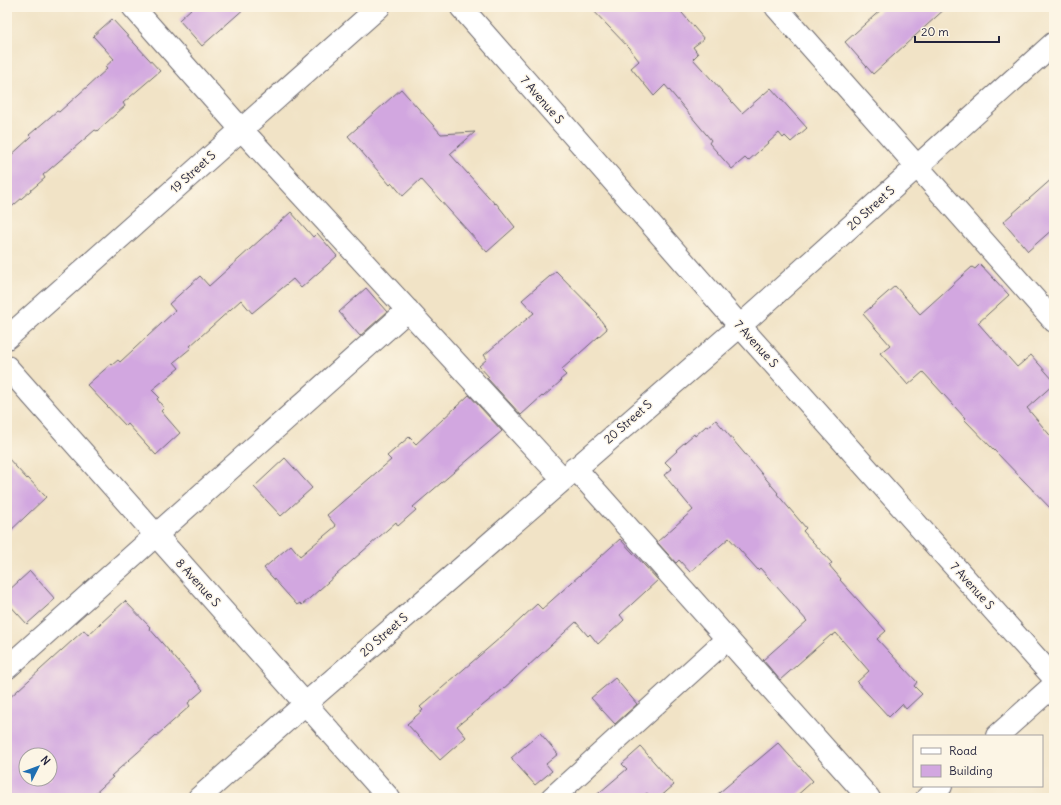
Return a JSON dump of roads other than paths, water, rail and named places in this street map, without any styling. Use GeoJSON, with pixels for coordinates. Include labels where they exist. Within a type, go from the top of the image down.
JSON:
{"type":"FeatureCollection","features":[{"type":"Feature","properties":{"kind":"street"},"geometry":{"type":"LineString","coordinates":[[133,7],[241,129],[408,310],[569,474],[727,639],[869,798]]}},
{"type":"Feature","properties":{"kind":"street","name":"19 Street S"},"geometry":{"type":"LineString","coordinates":[[7,338],[379,7]]}},
{"type":"Feature","properties":{"kind":"street","name":"7 Avenue S"},"geometry":{"type":"LineString","coordinates":[[461,7],[740,326],[1054,678]]}},
{"type":"Feature","properties":{"kind":"street"},"geometry":{"type":"LineString","coordinates":[[776,7],[1054,320]]}},
{"type":"Feature","properties":{"kind":"street","name":"20 Street S"},"geometry":{"type":"LineString","coordinates":[[199,798],[740,326],[1054,43]]}},
{"type":"Feature","properties":{"kind":"street"},"geometry":{"type":"LineString","coordinates":[[7,668],[408,310]]}},
{"type":"Feature","properties":{"kind":"street","name":"8 Avenue S"},"geometry":{"type":"LineString","coordinates":[[7,367],[389,798]]}},
{"type":"Feature","properties":{"kind":"street"},"geometry":{"type":"LineString","coordinates":[[552,798],[727,639]]}},
{"type":"Feature","properties":{"kind":"street"},"geometry":{"type":"LineString","coordinates":[[998,735],[1054,685]]}},
{"type":"Feature","properties":{"kind":"street"},"geometry":{"type":"LineString","coordinates":[[927,798],[940,787]]}}]}
